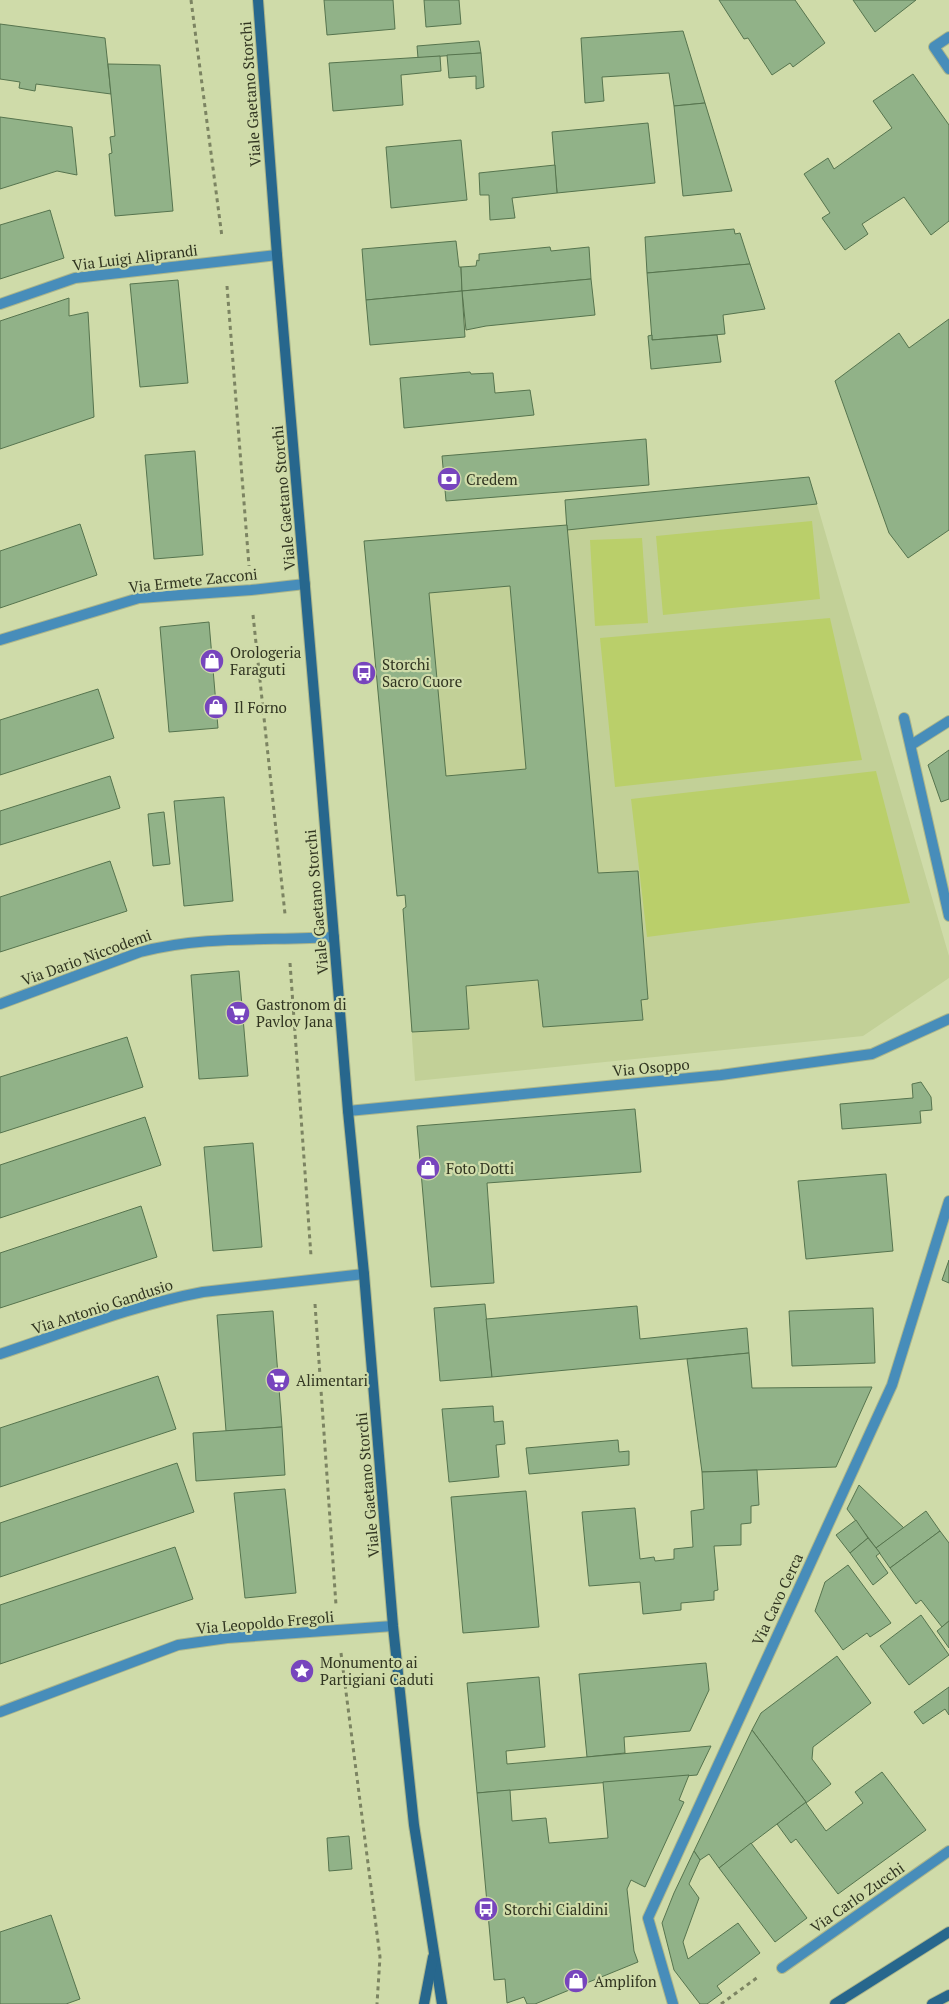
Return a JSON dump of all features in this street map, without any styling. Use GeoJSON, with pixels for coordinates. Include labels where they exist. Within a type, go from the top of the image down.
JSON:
{"type":"FeatureCollection","features":[{"type":"Feature","properties":{"kind":"street","name":"Viale Gaetano Storchi"},"geometry":{"type":"LineString","coordinates":[[258,0],[277,255],[348,1111],[394,1626],[414,1825],[435,1949],[442,2004]]}},
{"type":"Feature","properties":{"kind":"street"},"geometry":{"type":"LineString","coordinates":[[949,37],[934,47],[949,69]]}},
{"type":"Feature","properties":{"kind":"street","name":"Via Luigi Aliprandi"},"geometry":{"type":"LineString","coordinates":[[0,304],[75,278],[277,255]]}},
{"type":"Feature","properties":{"kind":"street","name":"Via Ermete Zacconi"},"geometry":{"type":"LineString","coordinates":[[0,640],[139,598],[305,584]]}},
{"type":"Feature","properties":{"kind":"street"},"geometry":{"type":"LineString","coordinates":[[904,718],[949,916]]}},
{"type":"Feature","properties":{"kind":"street"},"geometry":{"type":"LineString","coordinates":[[911,745],[949,720]]}},
{"type":"Feature","properties":{"kind":"street","name":"Via Dario Niccodemi"},"geometry":{"type":"LineString","coordinates":[[0,1004],[161,946],[184,942],[334,937]]}},
{"type":"Feature","properties":{"kind":"street","name":"Via Osoppo"},"geometry":{"type":"LineString","coordinates":[[348,1111],[721,1076],[872,1054],[949,1019]]}},
{"type":"Feature","properties":{"kind":"street","name":"Via Cavo Cerca"},"geometry":{"type":"LineString","coordinates":[[674,2004],[648,1918],[892,1385],[949,1201]]}},
{"type":"Feature","properties":{"kind":"street","name":"Via Antonio Gandusio"},"geometry":{"type":"LineString","coordinates":[[0,1354],[176,1297],[203,1292],[364,1274]]}},
{"type":"Feature","properties":{"kind":"street","name":"Via Leopoldo Fregoli"},"geometry":{"type":"LineString","coordinates":[[0,1712],[178,1645],[227,1638],[394,1626]]}},
{"type":"Feature","properties":{"kind":"street","name":"Via Carlo Zucchi"},"geometry":{"type":"LineString","coordinates":[[782,1968],[949,1851]]}},
{"type":"Feature","properties":{"kind":"street"},"geometry":{"type":"LineString","coordinates":[[835,2004],[949,1932]]}},
{"type":"Feature","properties":{"kind":"street","name":"Viale Gaetano Storchi"},"geometry":{"type":"LineString","coordinates":[[424,2004],[435,1949]]}},
{"type":"Feature","properties":{"kind":"street"},"geometry":{"type":"LineString","coordinates":[[932,2004],[949,1995]]}},
{"type":"Feature","properties":{"kind":"path"},"geometry":{"type":"LineString","coordinates":[[191,0],[225,260],[251,590],[288,940],[338,1631],[380,1957],[377,2004]]}},
{"type":"Feature","properties":{"kind":"shaded area"},"geometry":{"type":"Polygon","coordinates":[[[809,477],[949,956],[949,978],[863,1036],[415,1081],[403,909],[406,907],[405,895],[397,896],[364,541],[566,525],[565,500],[809,477]]]}},
{"type":"Feature","properties":{"kind":"green space"},"geometry":{"type":"Polygon","coordinates":[[[812,521],[820,599],[663,615],[656,536],[812,521]]]}},
{"type":"Feature","properties":{"kind":"green space"},"geometry":{"type":"Polygon","coordinates":[[[642,538],[648,623],[595,626],[590,540],[642,538]]]}},
{"type":"Feature","properties":{"kind":"green space"},"geometry":{"type":"Polygon","coordinates":[[[830,618],[862,760],[615,787],[600,638],[830,618]]]}},
{"type":"Feature","properties":{"kind":"green space"},"geometry":{"type":"Polygon","coordinates":[[[876,771],[910,903],[647,937],[631,799],[876,771]]]}},
{"type":"Feature","properties":{"kind":"building"},"geometry":{"type":"Polygon","coordinates":[[[324,0],[393,0],[395,29],[327,35],[324,0]]]}},
{"type":"Feature","properties":{"kind":"building"},"geometry":{"type":"Polygon","coordinates":[[[424,0],[459,0],[461,24],[426,27],[424,0]]]}},
{"type":"Feature","properties":{"kind":"building"},"geometry":{"type":"Polygon","coordinates":[[[719,0],[795,0],[825,43],[793,67],[790,63],[772,75],[748,38],[744,39],[719,0]]]}},
{"type":"Feature","properties":{"kind":"building"},"geometry":{"type":"Polygon","coordinates":[[[853,0],[916,0],[875,32],[853,0]]]}},
{"type":"Feature","properties":{"kind":"building"},"geometry":{"type":"Polygon","coordinates":[[[0,24],[105,38],[111,94],[36,84],[35,91],[19,88],[20,82],[0,79],[0,24]]]}},
{"type":"Feature","properties":{"kind":"building"},"geometry":{"type":"Polygon","coordinates":[[[683,31],[705,103],[674,106],[669,73],[602,77],[604,101],[585,103],[581,38],[683,31]]]}},
{"type":"Feature","properties":{"kind":"building"},"geometry":{"type":"Polygon","coordinates":[[[479,41],[481,53],[418,58],[417,46],[479,41]]]}},
{"type":"Feature","properties":{"kind":"building"},"geometry":{"type":"Polygon","coordinates":[[[481,53],[484,87],[476,89],[476,76],[449,78],[447,55],[481,53]]]}},
{"type":"Feature","properties":{"kind":"building"},"geometry":{"type":"Polygon","coordinates":[[[440,56],[441,71],[401,75],[403,105],[333,111],[329,63],[440,56]]]}},
{"type":"Feature","properties":{"kind":"building"},"geometry":{"type":"Polygon","coordinates":[[[108,64],[160,65],[173,211],[115,216],[109,154],[112,153],[110,137],[115,136],[108,64]]]}},
{"type":"Feature","properties":{"kind":"building"},"geometry":{"type":"Polygon","coordinates":[[[913,74],[949,125],[949,221],[931,235],[904,197],[862,224],[868,234],[845,250],[822,218],[830,213],[804,174],[828,158],[834,169],[892,128],[873,101],[913,74]]]}},
{"type":"Feature","properties":{"kind":"building"},"geometry":{"type":"Polygon","coordinates":[[[705,103],[732,191],[683,196],[674,106],[705,103]]]}},
{"type":"Feature","properties":{"kind":"building"},"geometry":{"type":"Polygon","coordinates":[[[0,117],[72,127],[77,175],[57,171],[0,189],[0,117]]]}},
{"type":"Feature","properties":{"kind":"building"},"geometry":{"type":"Polygon","coordinates":[[[648,123],[655,183],[557,193],[552,132],[648,123]]]}},
{"type":"Feature","properties":{"kind":"building"},"geometry":{"type":"Polygon","coordinates":[[[461,140],[467,200],[391,208],[386,147],[461,140]]]}},
{"type":"Feature","properties":{"kind":"building"},"geometry":{"type":"Polygon","coordinates":[[[555,165],[557,193],[512,198],[515,218],[490,220],[489,195],[480,195],[479,173],[555,165]]]}},
{"type":"Feature","properties":{"kind":"building"},"geometry":{"type":"Polygon","coordinates":[[[50,210],[64,258],[0,279],[0,225],[50,210]]]}},
{"type":"Feature","properties":{"kind":"building"},"geometry":{"type":"Polygon","coordinates":[[[734,229],[735,234],[740,233],[750,264],[647,273],[645,237],[734,229]]]}},
{"type":"Feature","properties":{"kind":"building"},"geometry":{"type":"Polygon","coordinates":[[[456,241],[459,267],[461,267],[462,291],[366,300],[362,249],[456,241]]]}},
{"type":"Feature","properties":{"kind":"building"},"geometry":{"type":"Polygon","coordinates":[[[550,247],[551,251],[589,247],[591,279],[462,291],[461,267],[476,266],[477,260],[479,261],[479,254],[550,247]]]}},
{"type":"Feature","properties":{"kind":"building"},"geometry":{"type":"Polygon","coordinates":[[[750,264],[765,309],[723,315],[725,334],[652,340],[647,273],[750,264]]]}},
{"type":"Feature","properties":{"kind":"building"},"geometry":{"type":"Polygon","coordinates":[[[591,279],[595,315],[486,326],[466,330],[462,291],[591,279]]]}},
{"type":"Feature","properties":{"kind":"building"},"geometry":{"type":"Polygon","coordinates":[[[178,280],[188,383],[140,387],[130,284],[178,280]]]}},
{"type":"Feature","properties":{"kind":"building"},"geometry":{"type":"Polygon","coordinates":[[[462,291],[465,337],[370,345],[366,300],[462,291]]]}},
{"type":"Feature","properties":{"kind":"building"},"geometry":{"type":"Polygon","coordinates":[[[69,298],[69,316],[88,312],[94,417],[0,449],[0,321],[69,298]]]}},
{"type":"Feature","properties":{"kind":"building"},"geometry":{"type":"Polygon","coordinates":[[[949,319],[949,530],[908,558],[889,533],[835,381],[899,333],[909,348],[949,319]]]}},
{"type":"Feature","properties":{"kind":"building"},"geometry":{"type":"Polygon","coordinates":[[[652,335],[652,340],[717,335],[721,362],[651,369],[648,336],[652,335]]]}},
{"type":"Feature","properties":{"kind":"building"},"geometry":{"type":"Polygon","coordinates":[[[470,372],[471,374],[493,373],[495,393],[530,390],[534,415],[404,428],[400,378],[470,372]]]}},
{"type":"Feature","properties":{"kind":"building"},"geometry":{"type":"Polygon","coordinates":[[[646,439],[649,485],[446,501],[442,456],[646,439]]]}},
{"type":"Feature","properties":{"kind":"building"},"geometry":{"type":"Polygon","coordinates":[[[195,451],[203,555],[154,559],[145,455],[195,451]]]}},
{"type":"Feature","properties":{"kind":"building"},"geometry":{"type":"Polygon","coordinates":[[[809,477],[817,504],[567,530],[565,500],[809,477]]]}},
{"type":"Feature","properties":{"kind":"building"},"geometry":{"type":"Polygon","coordinates":[[[80,524],[97,575],[0,608],[0,551],[80,524]]]}},
{"type":"Feature","properties":{"kind":"building"},"geometry":{"type":"Polygon","coordinates":[[[567,525],[598,873],[638,871],[648,999],[641,1000],[643,1020],[543,1027],[538,980],[466,986],[469,1029],[412,1032],[403,909],[406,907],[405,895],[397,896],[364,541],[567,525]],[[510,586],[429,593],[446,776],[526,769],[510,586]]]}},
{"type":"Feature","properties":{"kind":"building"},"geometry":{"type":"Polygon","coordinates":[[[209,622],[218,728],[169,732],[160,627],[209,622]]]}},
{"type":"Feature","properties":{"kind":"building"},"geometry":{"type":"Polygon","coordinates":[[[98,689],[114,738],[0,775],[0,720],[98,689]]]}},
{"type":"Feature","properties":{"kind":"building"},"geometry":{"type":"Polygon","coordinates":[[[949,750],[949,799],[941,802],[928,765],[949,750]]]}},
{"type":"Feature","properties":{"kind":"building"},"geometry":{"type":"Polygon","coordinates":[[[110,776],[120,808],[0,845],[0,811],[110,776]]]}},
{"type":"Feature","properties":{"kind":"building"},"geometry":{"type":"Polygon","coordinates":[[[224,797],[233,901],[184,906],[174,801],[224,797]]]}},
{"type":"Feature","properties":{"kind":"building"},"geometry":{"type":"Polygon","coordinates":[[[164,812],[170,864],[153,866],[148,814],[164,812]]]}},
{"type":"Feature","properties":{"kind":"building"},"geometry":{"type":"Polygon","coordinates":[[[110,861],[127,911],[0,952],[0,897],[110,861]]]}},
{"type":"Feature","properties":{"kind":"building"},"geometry":{"type":"Polygon","coordinates":[[[239,971],[248,1076],[199,1079],[191,975],[239,971]]]}},
{"type":"Feature","properties":{"kind":"building"},"geometry":{"type":"Polygon","coordinates":[[[127,1037],[143,1087],[0,1133],[0,1077],[127,1037]]]}},
{"type":"Feature","properties":{"kind":"building"},"geometry":{"type":"Polygon","coordinates":[[[921,1082],[931,1097],[932,1110],[920,1111],[921,1123],[842,1129],[840,1104],[913,1098],[912,1084],[921,1082]]]}},
{"type":"Feature","properties":{"kind":"building"},"geometry":{"type":"Polygon","coordinates":[[[635,1109],[641,1172],[487,1183],[494,1283],[431,1287],[417,1126],[635,1109]]]}},
{"type":"Feature","properties":{"kind":"building"},"geometry":{"type":"Polygon","coordinates":[[[145,1117],[161,1165],[0,1218],[0,1165],[145,1117]]]}},
{"type":"Feature","properties":{"kind":"building"},"geometry":{"type":"Polygon","coordinates":[[[253,1143],[262,1247],[213,1251],[204,1147],[253,1143]]]}},
{"type":"Feature","properties":{"kind":"building"},"geometry":{"type":"Polygon","coordinates":[[[886,1174],[893,1251],[806,1259],[798,1181],[886,1174]]]}},
{"type":"Feature","properties":{"kind":"building"},"geometry":{"type":"Polygon","coordinates":[[[141,1206],[157,1257],[0,1308],[0,1253],[141,1206]]]}},
{"type":"Feature","properties":{"kind":"building"},"geometry":{"type":"Polygon","coordinates":[[[949,1260],[949,1283],[942,1280],[949,1260]]]}},
{"type":"Feature","properties":{"kind":"building"},"geometry":{"type":"Polygon","coordinates":[[[485,1304],[492,1377],[440,1381],[434,1308],[485,1304]]]}},
{"type":"Feature","properties":{"kind":"building"},"geometry":{"type":"Polygon","coordinates":[[[637,1306],[640,1339],[747,1328],[749,1353],[492,1377],[486,1319],[637,1306]]]}},
{"type":"Feature","properties":{"kind":"building"},"geometry":{"type":"Polygon","coordinates":[[[873,1308],[875,1363],[792,1366],[789,1311],[873,1308]]]}},
{"type":"Feature","properties":{"kind":"building"},"geometry":{"type":"Polygon","coordinates":[[[273,1311],[282,1427],[226,1431],[217,1315],[273,1311]]]}},
{"type":"Feature","properties":{"kind":"building"},"geometry":{"type":"Polygon","coordinates":[[[749,1353],[752,1388],[872,1387],[836,1467],[702,1472],[687,1359],[749,1353]]]}},
{"type":"Feature","properties":{"kind":"building"},"geometry":{"type":"Polygon","coordinates":[[[158,1376],[176,1429],[0,1487],[0,1428],[158,1376]]]}},
{"type":"Feature","properties":{"kind":"building"},"geometry":{"type":"Polygon","coordinates":[[[493,1406],[494,1422],[503,1421],[505,1444],[496,1445],[499,1477],[449,1482],[442,1409],[493,1406]]]}},
{"type":"Feature","properties":{"kind":"building"},"geometry":{"type":"Polygon","coordinates":[[[282,1427],[285,1475],[196,1481],[193,1433],[282,1427]]]}},
{"type":"Feature","properties":{"kind":"building"},"geometry":{"type":"Polygon","coordinates":[[[618,1440],[619,1452],[629,1451],[629,1465],[529,1474],[526,1448],[618,1440]]]}},
{"type":"Feature","properties":{"kind":"building"},"geometry":{"type":"Polygon","coordinates":[[[177,1463],[194,1512],[0,1577],[0,1523],[177,1463]]]}},
{"type":"Feature","properties":{"kind":"building"},"geometry":{"type":"Polygon","coordinates":[[[757,1470],[759,1505],[751,1506],[751,1523],[741,1524],[741,1545],[714,1546],[718,1590],[714,1591],[714,1600],[681,1603],[681,1610],[643,1614],[640,1582],[589,1586],[582,1512],[635,1508],[640,1559],[654,1557],[655,1561],[674,1559],[674,1549],[693,1547],[691,1511],[704,1509],[702,1472],[757,1470]]]}},
{"type":"Feature","properties":{"kind":"building"},"geometry":{"type":"Polygon","coordinates":[[[859,1485],[904,1528],[876,1548],[847,1509],[859,1485]]]}},
{"type":"Feature","properties":{"kind":"building"},"geometry":{"type":"Polygon","coordinates":[[[285,1489],[296,1593],[245,1598],[234,1493],[285,1489]]]}},
{"type":"Feature","properties":{"kind":"building"},"geometry":{"type":"Polygon","coordinates":[[[526,1491],[539,1627],[463,1633],[451,1497],[526,1491]]]}},
{"type":"Feature","properties":{"kind":"building"},"geometry":{"type":"Polygon","coordinates":[[[926,1511],[940,1531],[890,1568],[876,1548],[926,1511]]]}},
{"type":"Feature","properties":{"kind":"building"},"geometry":{"type":"Polygon","coordinates":[[[856,1520],[868,1538],[850,1553],[836,1535],[856,1520]]]}},
{"type":"Feature","properties":{"kind":"building"},"geometry":{"type":"Polygon","coordinates":[[[940,1531],[949,1543],[949,1621],[942,1627],[921,1600],[916,1604],[890,1568],[940,1531]]]}},
{"type":"Feature","properties":{"kind":"building"},"geometry":{"type":"Polygon","coordinates":[[[868,1538],[880,1553],[876,1556],[888,1573],[873,1585],[850,1553],[868,1538]]]}},
{"type":"Feature","properties":{"kind":"building"},"geometry":{"type":"Polygon","coordinates":[[[175,1547],[193,1599],[0,1664],[0,1605],[175,1547]]]}},
{"type":"Feature","properties":{"kind":"building"},"geometry":{"type":"Polygon","coordinates":[[[848,1565],[891,1623],[870,1637],[867,1633],[843,1650],[815,1611],[825,1582],[848,1565]]]}},
{"type":"Feature","properties":{"kind":"building"},"geometry":{"type":"Polygon","coordinates":[[[921,1615],[949,1655],[909,1685],[880,1646],[921,1615]]]}},
{"type":"Feature","properties":{"kind":"building"},"geometry":{"type":"Polygon","coordinates":[[[949,1621],[949,1648],[937,1631],[949,1621]]]}},
{"type":"Feature","properties":{"kind":"building"},"geometry":{"type":"Polygon","coordinates":[[[837,1656],[871,1703],[813,1747],[812,1759],[831,1784],[806,1803],[826,1831],[863,1803],[855,1792],[882,1772],[926,1830],[838,1894],[796,1839],[791,1843],[777,1824],[806,1802],[752,1730],[761,1713],[837,1656]]]}},
{"type":"Feature","properties":{"kind":"building"},"geometry":{"type":"Polygon","coordinates":[[[706,1663],[709,1690],[690,1731],[624,1737],[625,1753],[587,1757],[579,1674],[706,1663]]]}},
{"type":"Feature","properties":{"kind":"building"},"geometry":{"type":"Polygon","coordinates":[[[539,1677],[545,1747],[506,1751],[507,1764],[711,1746],[697,1775],[477,1793],[467,1683],[539,1677]]]}},
{"type":"Feature","properties":{"kind":"building"},"geometry":{"type":"Polygon","coordinates":[[[949,1687],[949,1715],[945,1709],[923,1724],[914,1712],[949,1687]]]}},
{"type":"Feature","properties":{"kind":"building"},"geometry":{"type":"Polygon","coordinates":[[[752,1730],[806,1802],[719,1868],[709,1854],[700,1860],[694,1851],[752,1730]]]}},
{"type":"Feature","properties":{"kind":"building"},"geometry":{"type":"Polygon","coordinates":[[[689,1775],[679,1800],[684,1802],[645,1887],[631,1880],[627,1889],[634,1951],[638,1962],[535,2004],[527,2004],[524,1997],[507,2003],[505,1979],[494,1980],[477,1793],[510,1790],[512,1821],[546,1818],[549,1843],[608,1838],[603,1782],[689,1775]]]}},
{"type":"Feature","properties":{"kind":"building"},"geometry":{"type":"Polygon","coordinates":[[[349,1836],[352,1869],[329,1871],[327,1838],[349,1836]]]}},
{"type":"Feature","properties":{"kind":"building"},"geometry":{"type":"Polygon","coordinates":[[[751,1843],[807,1918],[775,1942],[719,1868],[751,1843]]]}},
{"type":"Feature","properties":{"kind":"building"},"geometry":{"type":"Polygon","coordinates":[[[694,1851],[700,1860],[689,1884],[699,1898],[683,1942],[688,1959],[738,1923],[760,1953],[717,1986],[722,1993],[707,2004],[700,2004],[674,1970],[662,1923],[694,1851]]]}},
{"type":"Feature","properties":{"kind":"building"},"geometry":{"type":"Polygon","coordinates":[[[51,1915],[80,1999],[66,2004],[0,2004],[0,1932],[51,1915]]]}},
{"type":"Feature","properties":{"kind":"place","name":"Credem"},"geometry":{"type":"Point","coordinates":[449,479]}},
{"type":"Feature","properties":{"kind":"place","name":"Orologeria Faraguti"},"geometry":{"type":"Point","coordinates":[212,661]}},
{"type":"Feature","properties":{"kind":"place","name":"Storchi Sacro Cuore"},"geometry":{"type":"Point","coordinates":[364,673]}},
{"type":"Feature","properties":{"kind":"place","name":"Il Forno"},"geometry":{"type":"Point","coordinates":[216,707]}},
{"type":"Feature","properties":{"kind":"place","name":"Gastronom di Pavlov Jana"},"geometry":{"type":"Point","coordinates":[238,1013]}},
{"type":"Feature","properties":{"kind":"place","name":"Foto Dotti"},"geometry":{"type":"Point","coordinates":[428,1168]}},
{"type":"Feature","properties":{"kind":"place","name":"Alimentari"},"geometry":{"type":"Point","coordinates":[278,1380]}},
{"type":"Feature","properties":{"kind":"place","name":"Monumento ai Partigiani Caduti"},"geometry":{"type":"Point","coordinates":[302,1671]}},
{"type":"Feature","properties":{"kind":"place","name":"Storchi Cialdini"},"geometry":{"type":"Point","coordinates":[486,1909]}},
{"type":"Feature","properties":{"kind":"place","name":"Amplifon"},"geometry":{"type":"Point","coordinates":[576,1981]}}]}
